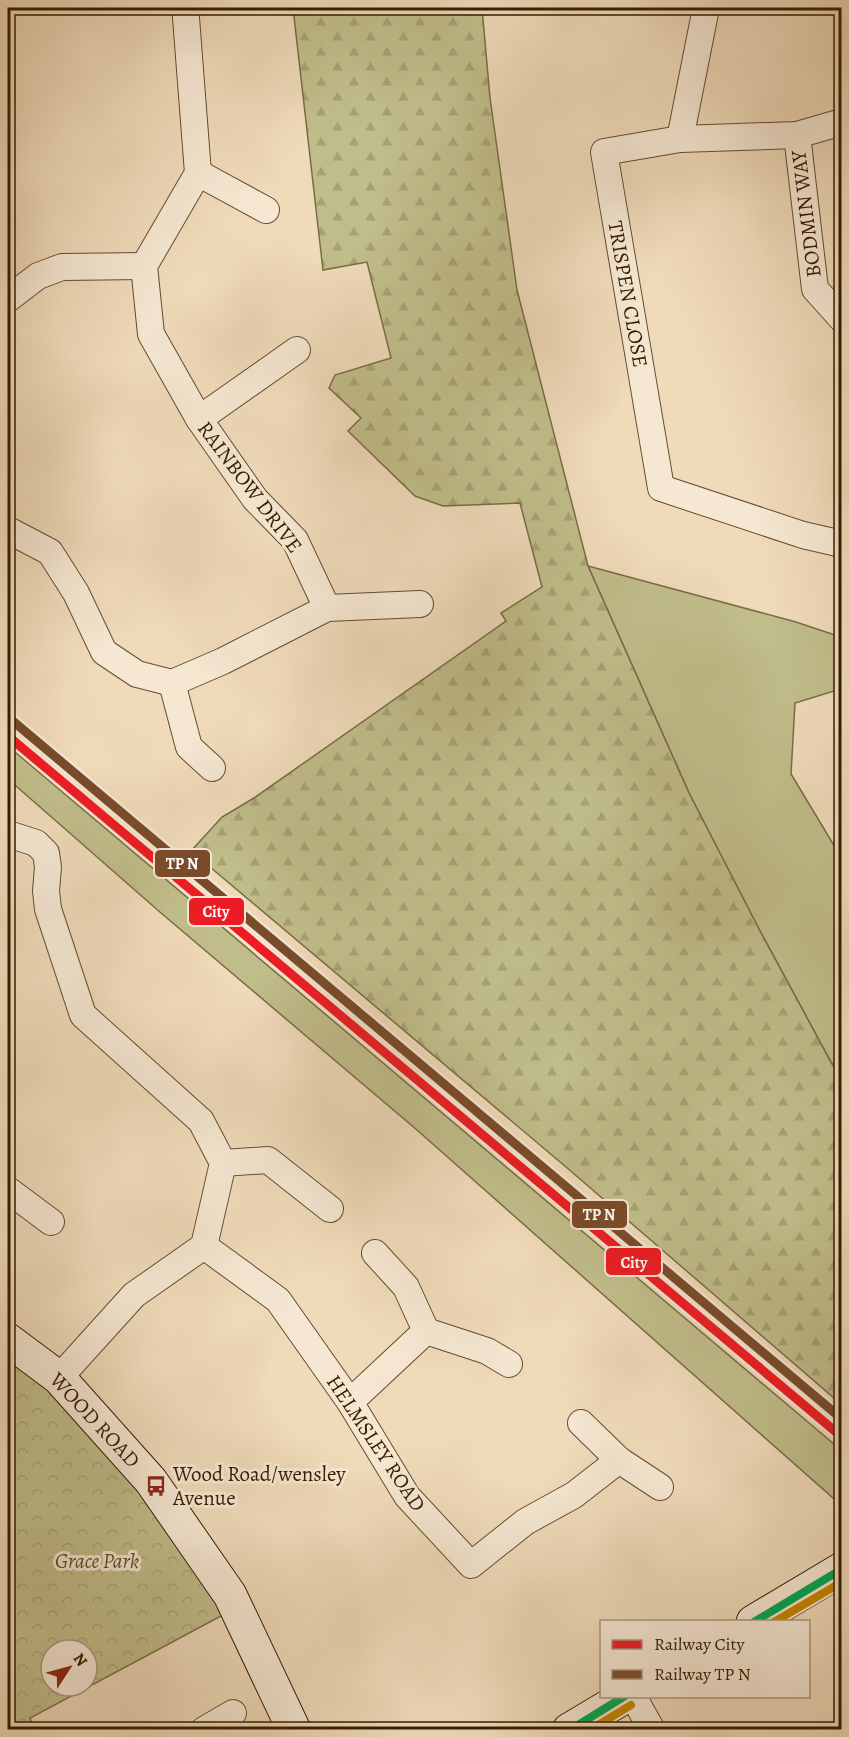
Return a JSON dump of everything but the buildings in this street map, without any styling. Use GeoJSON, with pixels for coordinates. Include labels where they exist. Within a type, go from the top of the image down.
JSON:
{"type":"FeatureCollection","features":[{"type":"Feature","properties":{"kind":"street"},"geometry":{"type":"LineString","coordinates":[[8,299],[38,276],[62,267],[144,266],[198,173],[186,8]]}},
{"type":"Feature","properties":{"kind":"street"},"geometry":{"type":"LineString","coordinates":[[680,139],[706,8]]}},
{"type":"Feature","properties":{"kind":"street","name":"TRISPEN CLOSE"},"geometry":{"type":"LineString","coordinates":[[842,122],[797,135],[680,139],[604,152],[661,488],[803,535],[842,544]]}},
{"type":"Feature","properties":{"kind":"street","name":"BODMIN WAY"},"geometry":{"type":"LineString","coordinates":[[797,135],[815,289],[842,319]]}},
{"type":"Feature","properties":{"kind":"street"},"geometry":{"type":"LineString","coordinates":[[198,173],[266,210]]}},
{"type":"Feature","properties":{"kind":"street","name":"RAINBOW DRIVE"},"geometry":{"type":"LineString","coordinates":[[144,266],[151,334],[199,419],[255,499],[295,540],[327,608]]}},
{"type":"Feature","properties":{"kind":"street"},"geometry":{"type":"LineString","coordinates":[[199,419],[297,350]]}},
{"type":"Feature","properties":{"kind":"street"},"geometry":{"type":"LineString","coordinates":[[8,530],[51,552],[76,593],[104,652],[137,674],[172,683],[223,661],[327,608],[420,604]]}},
{"type":"Feature","properties":{"kind":"street"},"geometry":{"type":"LineString","coordinates":[[172,683],[189,747],[212,768]]}},
{"type":"Feature","properties":{"kind":"street"},"geometry":{"type":"LineString","coordinates":[[8,834],[36,843],[46,853],[48,909],[83,1015],[201,1121],[223,1162],[204,1246],[134,1295],[59,1378]]}},
{"type":"Feature","properties":{"kind":"street"},"geometry":{"type":"LineString","coordinates":[[223,1162],[267,1160],[330,1209]]}},
{"type":"Feature","properties":{"kind":"street"},"geometry":{"type":"LineString","coordinates":[[8,1190],[51,1222]]}},
{"type":"Feature","properties":{"kind":"street","name":"HELMSLEY ROAD"},"geometry":{"type":"LineString","coordinates":[[204,1246],[278,1300],[350,1402],[407,1496],[471,1565],[525,1522],[574,1495],[619,1460]]}},
{"type":"Feature","properties":{"kind":"street"},"geometry":{"type":"LineString","coordinates":[[375,1253],[406,1287],[426,1331],[487,1351],[509,1364]]}},
{"type":"Feature","properties":{"kind":"street"},"geometry":{"type":"LineString","coordinates":[[350,1402],[426,1331]]}},
{"type":"Feature","properties":{"kind":"street","name":"WOOD ROAD"},"geometry":{"type":"LineString","coordinates":[[8,1340],[59,1378],[152,1481],[230,1595],[294,1730]]}},
{"type":"Feature","properties":{"kind":"street"},"geometry":{"type":"LineString","coordinates":[[581,1423],[619,1460],[660,1487]]}},
{"type":"Feature","properties":{"kind":"street"},"geometry":{"type":"LineString","coordinates":[[756,1620],[842,1569]]}},
{"type":"Feature","properties":{"kind":"street"},"geometry":{"type":"LineString","coordinates":[[569,1730],[623,1698]]}},
{"type":"Feature","properties":{"kind":"street"},"geometry":{"type":"LineString","coordinates":[[634,1698],[652,1730]]}},
{"type":"Feature","properties":{"kind":"street"},"geometry":{"type":"LineString","coordinates":[[204,1730],[233,1713]]}},
{"type":"Feature","properties":{"kind":"green space"},"geometry":{"type":"Polygon","coordinates":[[[293,8],[482,8],[490,98],[517,290],[588,566],[689,793],[760,931],[841,1077],[841,1404],[566,1167],[191,851],[222,817],[254,798],[506,621],[501,613],[542,587],[520,503],[443,506],[415,496],[348,431],[361,418],[329,388],[335,375],[391,358],[367,262],[323,270],[293,8]]]}},
{"type":"Feature","properties":{"kind":"green space"},"geometry":{"type":"Polygon","coordinates":[[[588,566],[796,622],[841,637],[841,694],[837,690],[795,703],[791,774],[841,857],[842,1058],[832,1064],[689,793],[588,566]]]}},
{"type":"Feature","properties":{"kind":"green space"},"geometry":{"type":"Polygon","coordinates":[[[8,746],[841,1450],[841,1505],[417,1130],[161,913],[8,779],[8,746]]]}},
{"type":"Feature","properties":{"kind":"green space","name":"Grace Park"},"geometry":{"type":"Polygon","coordinates":[[[8,1342],[73,1394],[236,1608],[99,1681],[99,1638],[39,1638],[39,1698],[67,1698],[30,1718],[34,1729],[8,1729],[8,1342]]]}},
{"type":"Feature","properties":{"kind":"rail line","name":"City"},"geometry":{"type":"LineString","coordinates":[[8,736],[842,1437]]}},
{"type":"Feature","properties":{"kind":"transit line"},"geometry":{"type":"LineString","coordinates":[[8,717],[842,1419]]}},
{"type":"Feature","properties":{"kind":"transit line"},"geometry":{"type":"LineString","coordinates":[[757,1620],[842,1569]]}},
{"type":"Feature","properties":{"kind":"transit line"},"geometry":{"type":"LineString","coordinates":[[777,1620],[842,1582]]}},
{"type":"Feature","properties":{"kind":"transit line"},"geometry":{"type":"LineString","coordinates":[[570,1730],[622,1698]]}},
{"type":"Feature","properties":{"kind":"transit line"},"geometry":{"type":"LineString","coordinates":[[590,1730],[631,1705]]}},
{"type":"Feature","properties":{"kind":"place","name":"Wood Road/wensley Avenue"},"geometry":{"type":"Point","coordinates":[156,1486]}}]}
